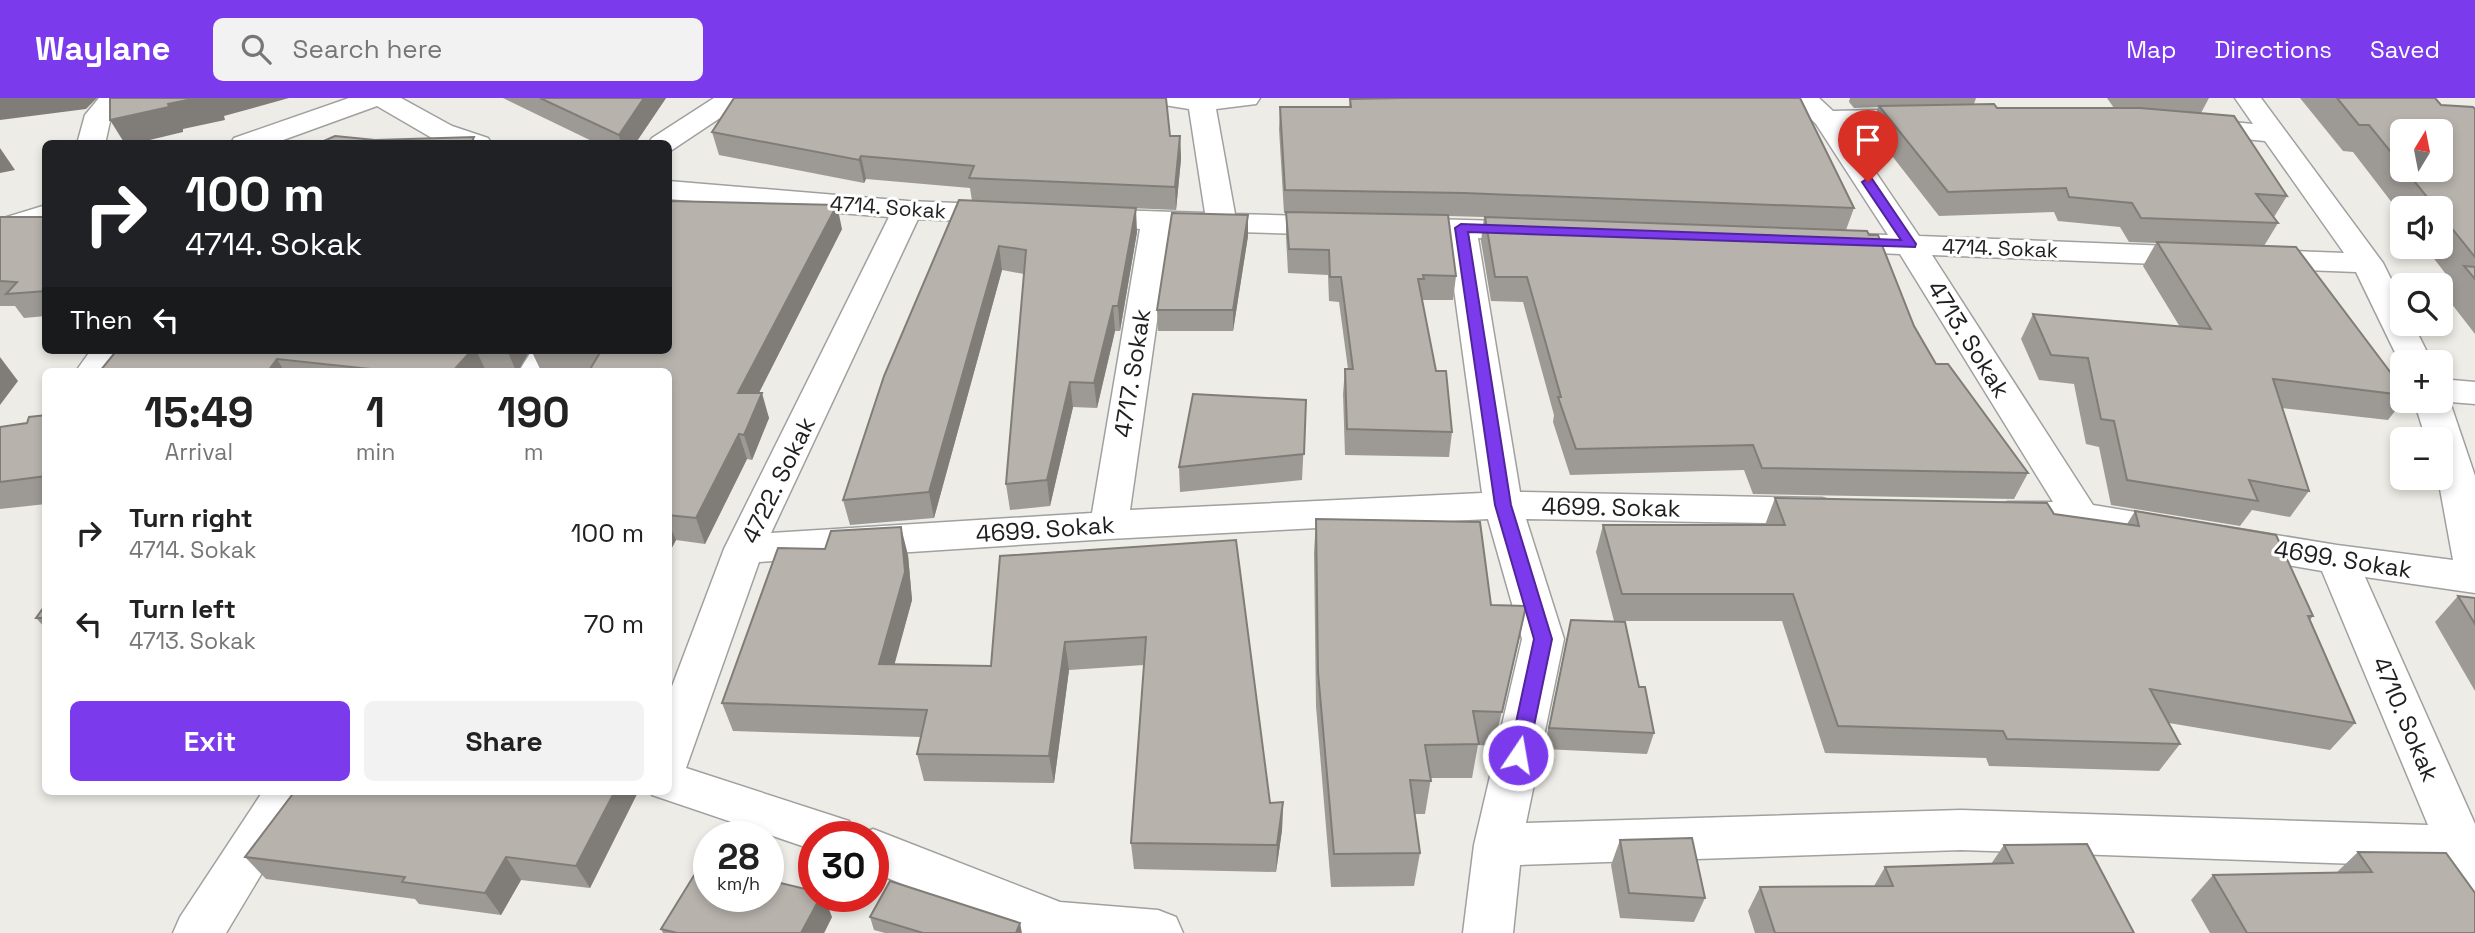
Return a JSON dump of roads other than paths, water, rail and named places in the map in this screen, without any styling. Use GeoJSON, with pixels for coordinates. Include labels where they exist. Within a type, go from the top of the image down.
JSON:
{"type":"FeatureCollection","features":[{"type":"Feature","properties":{"kind":"street"},"geometry":{"type":"LineString","coordinates":[[92,140],[98,115],[113,98]]}},
{"type":"Feature","properties":{"kind":"street"},"geometry":{"type":"LineString","coordinates":[[257,140],[375,98]]}},
{"type":"Feature","properties":{"kind":"street"},"geometry":{"type":"LineString","coordinates":[[381,98],[442,132],[466,140]]}},
{"type":"Feature","properties":{"kind":"street"},"geometry":{"type":"LineString","coordinates":[[668,140],[732,98]]}},
{"type":"Feature","properties":{"kind":"street"},"geometry":{"type":"LineString","coordinates":[[1167,98],[1201,103],[1247,98]]}},
{"type":"Feature","properties":{"kind":"street"},"geometry":{"type":"LineString","coordinates":[[2248,98],[2367,263],[2409,350]]}},
{"type":"Feature","properties":{"kind":"street"},"geometry":{"type":"LineString","coordinates":[[1201,103],[1222,223]]}},
{"type":"Feature","properties":{"kind":"street"},"geometry":{"type":"LineString","coordinates":[[1814,108],[1945,116]]}},
{"type":"Feature","properties":{"kind":"street","name":"4713. Sokak"},"geometry":{"type":"LineString","coordinates":[[1814,108],[1910,244],[2081,516]]}},
{"type":"Feature","properties":{"kind":"street"},"geometry":{"type":"LineString","coordinates":[[2171,124],[2276,134]]}},
{"type":"Feature","properties":{"kind":"street","name":"4714. Sokak"},"geometry":{"type":"LineString","coordinates":[[672,190],[908,210],[1156,222],[1556,232]]}},
{"type":"Feature","properties":{"kind":"street","name":"4722. Sokak"},"geometry":{"type":"LineString","coordinates":[[672,737],[682,685],[908,210]]}},
{"type":"Feature","properties":{"kind":"street"},"geometry":{"type":"LineString","coordinates":[[0,229],[42,215]]}},
{"type":"Feature","properties":{"kind":"street","name":"4717. Sokak"},"geometry":{"type":"LineString","coordinates":[[1109,525],[1156,222]]}},
{"type":"Feature","properties":{"kind":"street"},"geometry":{"type":"LineString","coordinates":[[1461,228],[1503,505],[1543,639],[1498,845],[1488,933]]}},
{"type":"Feature","properties":{"kind":"street","name":"4714. Sokak"},"geometry":{"type":"LineString","coordinates":[[1801,241],[2367,263]]}},
{"type":"Feature","properties":{"kind":"street"},"geometry":{"type":"LineString","coordinates":[[2453,391],[2475,393]]}},
{"type":"Feature","properties":{"kind":"street"},"geometry":{"type":"LineString","coordinates":[[2436,413],[2457,478],[2475,576]]}},
{"type":"Feature","properties":{"kind":"street","name":"4699. Sokak"},"geometry":{"type":"LineString","coordinates":[[744,550],[1109,525],[1503,505],[1860,512]]}},
{"type":"Feature","properties":{"kind":"street","name":"4699. Sokak"},"geometry":{"type":"LineString","coordinates":[[1970,514],[2081,516],[2337,559],[2475,576]]}},
{"type":"Feature","properties":{"kind":"street","name":"4710. Sokak"},"geometry":{"type":"LineString","coordinates":[[2337,559],[2468,863]]}},
{"type":"Feature","properties":{"kind":"street"},"geometry":{"type":"LineString","coordinates":[[672,782],[798,825]]}},
{"type":"Feature","properties":{"kind":"street"},"geometry":{"type":"LineString","coordinates":[[198,933],[285,795]]}},
{"type":"Feature","properties":{"kind":"street"},"geometry":{"type":"LineString","coordinates":[[1498,845],[1961,830],[2468,863]]}},
{"type":"Feature","properties":{"kind":"street"},"geometry":{"type":"LineString","coordinates":[[889,856],[1059,925],[1158,933]]}}]}
